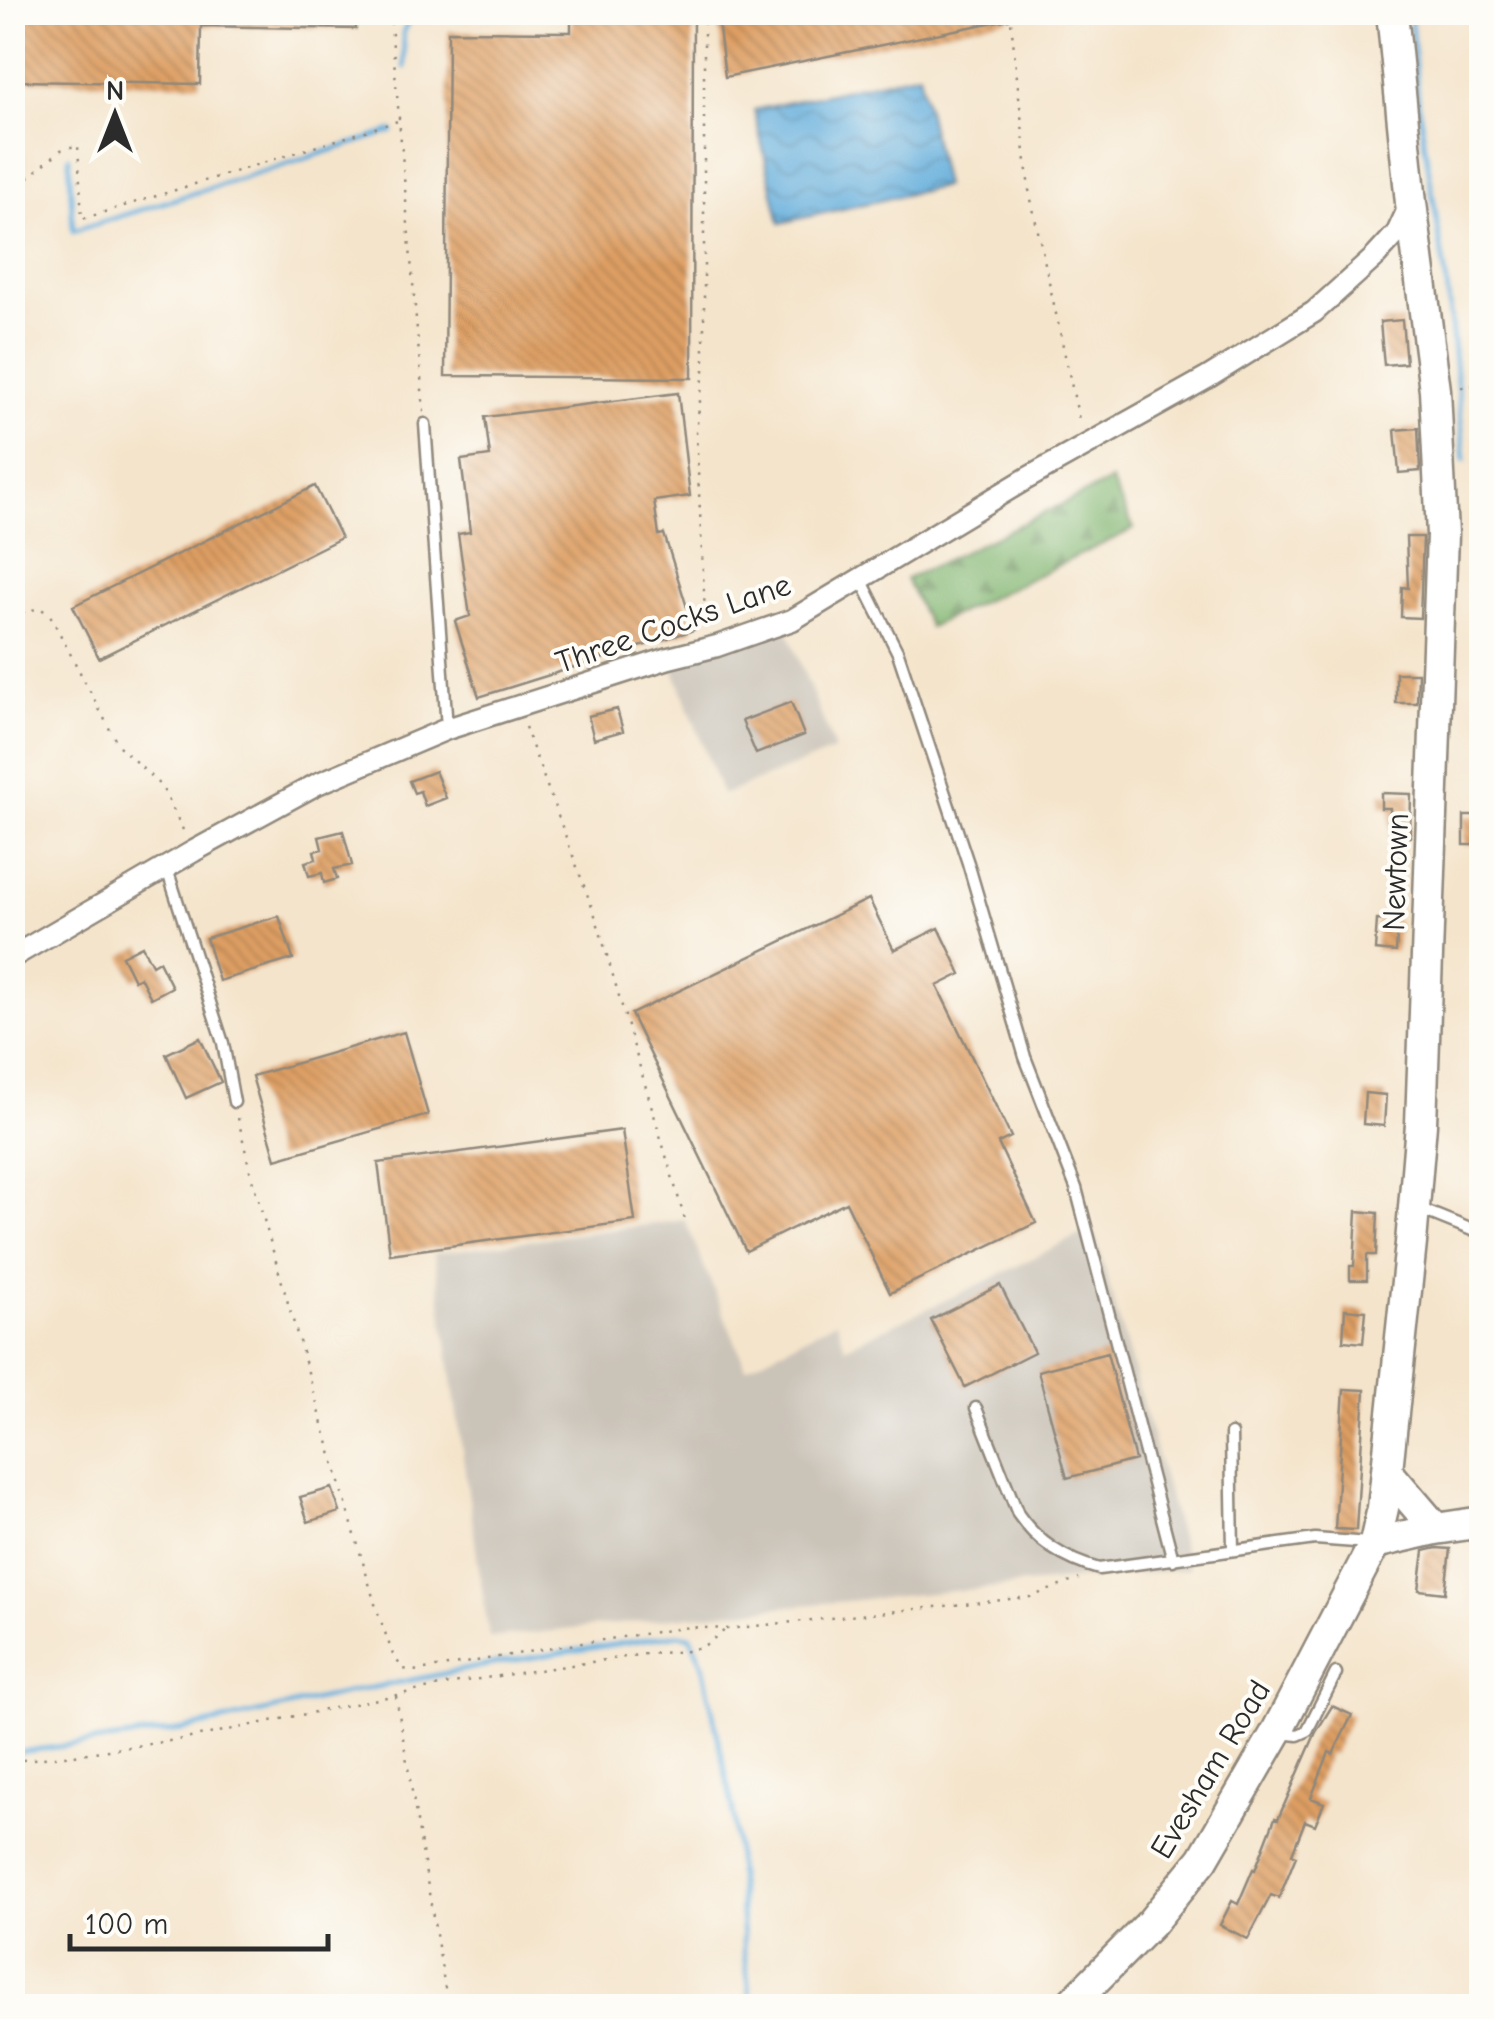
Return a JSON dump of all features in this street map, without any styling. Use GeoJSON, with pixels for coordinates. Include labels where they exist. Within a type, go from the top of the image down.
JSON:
{"type":"FeatureCollection","features":[{"type":"Feature","properties":{"kind":"main road"},"geometry":{"type":"LineString","coordinates":[[1392,12],[1411,203]]}},
{"type":"Feature","properties":{"kind":"main road","name":"Newtown"},"geometry":{"type":"LineString","coordinates":[[1376,1543],[1388,1474],[1421,1124],[1442,535],[1435,390],[1411,203]]}},
{"type":"Feature","properties":{"kind":"main road"},"geometry":{"type":"LineString","coordinates":[[1388,1474],[1436,1529]]}},
{"type":"Feature","properties":{"kind":"main road"},"geometry":{"type":"LineString","coordinates":[[1376,1543],[1436,1529],[1477,1529]]}},
{"type":"Feature","properties":{"kind":"main road","name":"Evesham Road"},"geometry":{"type":"LineString","coordinates":[[1070,2006],[1151,1922],[1203,1859],[1276,1733],[1376,1543]]}},
{"type":"Feature","properties":{"kind":"street","name":"Three Cocks Lane"},"geometry":{"type":"LineString","coordinates":[[12,958],[317,784],[447,730],[792,620],[1314,312],[1397,233],[1411,203]]}},
{"type":"Feature","properties":{"kind":"street"},"geometry":{"type":"LineString","coordinates":[[1374,258],[1400,254],[1419,264]]}},
{"type":"Feature","properties":{"kind":"lane"},"geometry":{"type":"LineString","coordinates":[[424,424],[447,730]]}},
{"type":"Feature","properties":{"kind":"lane"},"geometry":{"type":"LineString","coordinates":[[861,578],[898,653],[968,864],[1025,1057],[1076,1188],[1173,1560]]}},
{"type":"Feature","properties":{"kind":"lane"},"geometry":{"type":"LineString","coordinates":[[167,869],[223,1044],[234,1102]]}},
{"type":"Feature","properties":{"kind":"lane"},"geometry":{"type":"LineString","coordinates":[[1414,1206],[1482,1234]]}},
{"type":"Feature","properties":{"kind":"lane"},"geometry":{"type":"LineString","coordinates":[[976,1408],[1018,1514],[1028,1529],[1081,1564],[1099,1569],[1315,1539],[1376,1543]]}},
{"type":"Feature","properties":{"kind":"lane"},"geometry":{"type":"LineString","coordinates":[[1232,1434],[1233,1550]]}},
{"type":"Feature","properties":{"kind":"lane"},"geometry":{"type":"LineString","coordinates":[[1276,1733],[1298,1735],[1307,1731],[1336,1673]]}},
{"type":"Feature","properties":{"kind":"path"},"geometry":{"type":"LineString","coordinates":[[405,12],[390,14],[424,424]]}},
{"type":"Feature","properties":{"kind":"path"},"geometry":{"type":"LineString","coordinates":[[704,12],[704,371],[696,430],[706,614],[718,646]]}},
{"type":"Feature","properties":{"kind":"path"},"geometry":{"type":"LineString","coordinates":[[1010,12],[1029,190],[1084,445]]}},
{"type":"Feature","properties":{"kind":"path"},"geometry":{"type":"LineString","coordinates":[[12,191],[62,150],[78,145],[82,219],[398,122]]}},
{"type":"Feature","properties":{"kind":"path"},"geometry":{"type":"LineString","coordinates":[[1469,386],[1482,384]]}},
{"type":"Feature","properties":{"kind":"path"},"geometry":{"type":"LineString","coordinates":[[12,615],[40,608],[50,615],[118,746],[162,787],[194,852]]}},
{"type":"Feature","properties":{"kind":"path"},"geometry":{"type":"LineString","coordinates":[[518,706],[596,918],[685,1220]]}},
{"type":"Feature","properties":{"kind":"path"},"geometry":{"type":"LineString","coordinates":[[234,1102],[374,1604],[393,1655],[403,1669],[419,1671],[689,1627],[727,1628],[1030,1597],[1099,1569]]}},
{"type":"Feature","properties":{"kind":"path"},"geometry":{"type":"LineString","coordinates":[[12,1761],[190,1738],[459,1682],[689,1651],[727,1628]]}},
{"type":"Feature","properties":{"kind":"path"},"geometry":{"type":"LineString","coordinates":[[396,1695],[448,2006]]}},
{"type":"Feature","properties":{"kind":"shaded area"},"geometry":{"type":"Polygon","coordinates":[[[785,625],[835,750],[722,795],[671,662],[785,625]]]}},
{"type":"Feature","properties":{"kind":"shaded area"},"geometry":{"type":"Polygon","coordinates":[[[685,1220],[746,1368],[836,1321],[845,1347],[1093,1228],[1189,1569],[489,1638],[434,1253],[685,1220]]]}},
{"type":"Feature","properties":{"kind":"green space"},"geometry":{"type":"Polygon","coordinates":[[[1111,481],[1134,529],[929,627],[906,579],[1111,481]]]}},
{"type":"Feature","properties":{"kind":"water"},"geometry":{"type":"Polygon","coordinates":[[[919,73],[944,186],[780,223],[754,110],[919,73]]]}},
{"type":"Feature","properties":{"kind":"building"},"geometry":{"type":"Polygon","coordinates":[[[21,12],[356,12],[356,29],[201,26],[200,84],[20,81],[21,12]]]}},
{"type":"Feature","properties":{"kind":"building"},"geometry":{"type":"Polygon","coordinates":[[[571,12],[693,12],[692,378],[445,376],[448,31],[571,32],[571,12]]]}},
{"type":"Feature","properties":{"kind":"building"},"geometry":{"type":"Polygon","coordinates":[[[717,12],[1008,12],[1009,19],[725,77],[717,12]]]}},
{"type":"Feature","properties":{"kind":"building"},"geometry":{"type":"Polygon","coordinates":[[[1402,320],[1406,363],[1384,365],[1380,322],[1402,320]]]}},
{"type":"Feature","properties":{"kind":"building"},"geometry":{"type":"Polygon","coordinates":[[[678,393],[690,496],[654,501],[659,535],[664,534],[694,630],[479,697],[455,621],[470,616],[458,534],[470,532],[461,460],[490,456],[485,417],[678,393]]]}},
{"type":"Feature","properties":{"kind":"building"},"geometry":{"type":"Polygon","coordinates":[[[1418,428],[1420,471],[1399,473],[1395,430],[1418,428]]]}},
{"type":"Feature","properties":{"kind":"building"},"geometry":{"type":"Polygon","coordinates":[[[315,486],[341,538],[99,658],[73,606],[315,486]]]}},
{"type":"Feature","properties":{"kind":"building"},"geometry":{"type":"Polygon","coordinates":[[[1406,537],[1423,537],[1420,618],[1401,617],[1402,587],[1408,588],[1406,537]]]}},
{"type":"Feature","properties":{"kind":"building"},"geometry":{"type":"Polygon","coordinates":[[[1396,673],[1418,673],[1417,703],[1396,703],[1396,673]]]}},
{"type":"Feature","properties":{"kind":"building"},"geometry":{"type":"Polygon","coordinates":[[[791,702],[804,735],[756,754],[742,721],[791,702]]]}},
{"type":"Feature","properties":{"kind":"building"},"geometry":{"type":"Polygon","coordinates":[[[617,709],[623,731],[594,739],[588,716],[617,709]]]}},
{"type":"Feature","properties":{"kind":"building"},"geometry":{"type":"Polygon","coordinates":[[[435,771],[446,798],[425,806],[420,791],[414,793],[409,781],[435,771]]]}},
{"type":"Feature","properties":{"kind":"building"},"geometry":{"type":"Polygon","coordinates":[[[1381,793],[1411,794],[1410,837],[1390,837],[1390,808],[1381,808],[1381,793]]]}},
{"type":"Feature","properties":{"kind":"building"},"geometry":{"type":"Polygon","coordinates":[[[1464,816],[1482,816],[1482,845],[1464,845],[1464,816]]]}},
{"type":"Feature","properties":{"kind":"building"},"geometry":{"type":"Polygon","coordinates":[[[343,831],[352,865],[334,869],[337,879],[324,883],[322,873],[309,876],[305,862],[316,859],[314,851],[322,849],[319,837],[343,831]]]}},
{"type":"Feature","properties":{"kind":"building"},"geometry":{"type":"Polygon","coordinates":[[[869,899],[894,950],[939,928],[961,974],[937,986],[1011,1137],[998,1143],[1036,1223],[890,1293],[846,1202],[746,1251],[631,1014],[869,899]]]}},
{"type":"Feature","properties":{"kind":"building"},"geometry":{"type":"Polygon","coordinates":[[[279,916],[293,959],[219,981],[206,938],[279,916]]]}},
{"type":"Feature","properties":{"kind":"building"},"geometry":{"type":"Polygon","coordinates":[[[1377,920],[1398,921],[1396,952],[1375,950],[1377,920]]]}},
{"type":"Feature","properties":{"kind":"building"},"geometry":{"type":"Polygon","coordinates":[[[142,946],[152,965],[159,961],[172,987],[151,998],[140,977],[134,980],[122,956],[142,946]]]}},
{"type":"Feature","properties":{"kind":"building"},"geometry":{"type":"Polygon","coordinates":[[[404,1032],[428,1115],[276,1159],[252,1076],[404,1032]]]}},
{"type":"Feature","properties":{"kind":"building"},"geometry":{"type":"Polygon","coordinates":[[[200,1038],[221,1082],[186,1098],[166,1054],[200,1038]]]}},
{"type":"Feature","properties":{"kind":"building"},"geometry":{"type":"Polygon","coordinates":[[[1365,1093],[1386,1095],[1384,1126],[1363,1124],[1365,1093]]]}},
{"type":"Feature","properties":{"kind":"building"},"geometry":{"type":"Polygon","coordinates":[[[622,1130],[635,1221],[390,1254],[378,1163],[622,1130]]]}},
{"type":"Feature","properties":{"kind":"building"},"geometry":{"type":"Polygon","coordinates":[[[1357,1211],[1378,1213],[1376,1255],[1367,1255],[1367,1280],[1350,1280],[1357,1211]]]}},
{"type":"Feature","properties":{"kind":"building"},"geometry":{"type":"Polygon","coordinates":[[[1000,1285],[1034,1352],[965,1387],[931,1320],[1000,1285]]]}},
{"type":"Feature","properties":{"kind":"building"},"geometry":{"type":"Polygon","coordinates":[[[1345,1309],[1366,1311],[1363,1343],[1343,1341],[1345,1309]]]}},
{"type":"Feature","properties":{"kind":"building"},"geometry":{"type":"Polygon","coordinates":[[[1107,1353],[1135,1460],[1067,1478],[1038,1371],[1107,1353]]]}},
{"type":"Feature","properties":{"kind":"building"},"geometry":{"type":"Polygon","coordinates":[[[1344,1389],[1365,1390],[1356,1530],[1335,1529],[1344,1389]]]}},
{"type":"Feature","properties":{"kind":"building"},"geometry":{"type":"Polygon","coordinates":[[[332,1488],[340,1512],[308,1522],[300,1497],[332,1488]]]}},
{"type":"Feature","properties":{"kind":"building"},"geometry":{"type":"Polygon","coordinates":[[[1450,1549],[1445,1593],[1419,1590],[1424,1551],[1450,1549]]]}},
{"type":"Feature","properties":{"kind":"building"},"geometry":{"type":"Polygon","coordinates":[[[1332,1706],[1352,1715],[1333,1754],[1329,1752],[1311,1798],[1324,1803],[1315,1825],[1305,1821],[1279,1898],[1271,1895],[1248,1939],[1220,1925],[1232,1901],[1238,1904],[1275,1818],[1278,1819],[1316,1732],[1332,1706]]]}},
{"type":"Feature","properties":{"kind":"waterway"},"geometry":{"type":"LineString","coordinates":[[405,67],[403,32],[409,20],[440,12]]}},
{"type":"Feature","properties":{"kind":"waterway"},"geometry":{"type":"LineString","coordinates":[[1410,12],[1419,108],[1447,285],[1465,460]]}},
{"type":"Feature","properties":{"kind":"waterway"},"geometry":{"type":"LineString","coordinates":[[69,157],[73,231],[393,131]]}},
{"type":"Feature","properties":{"kind":"waterway"},"geometry":{"type":"LineString","coordinates":[[12,1753],[183,1730],[504,1662],[679,1634],[690,1636],[703,1665],[733,1809],[752,2006]]}}]}
